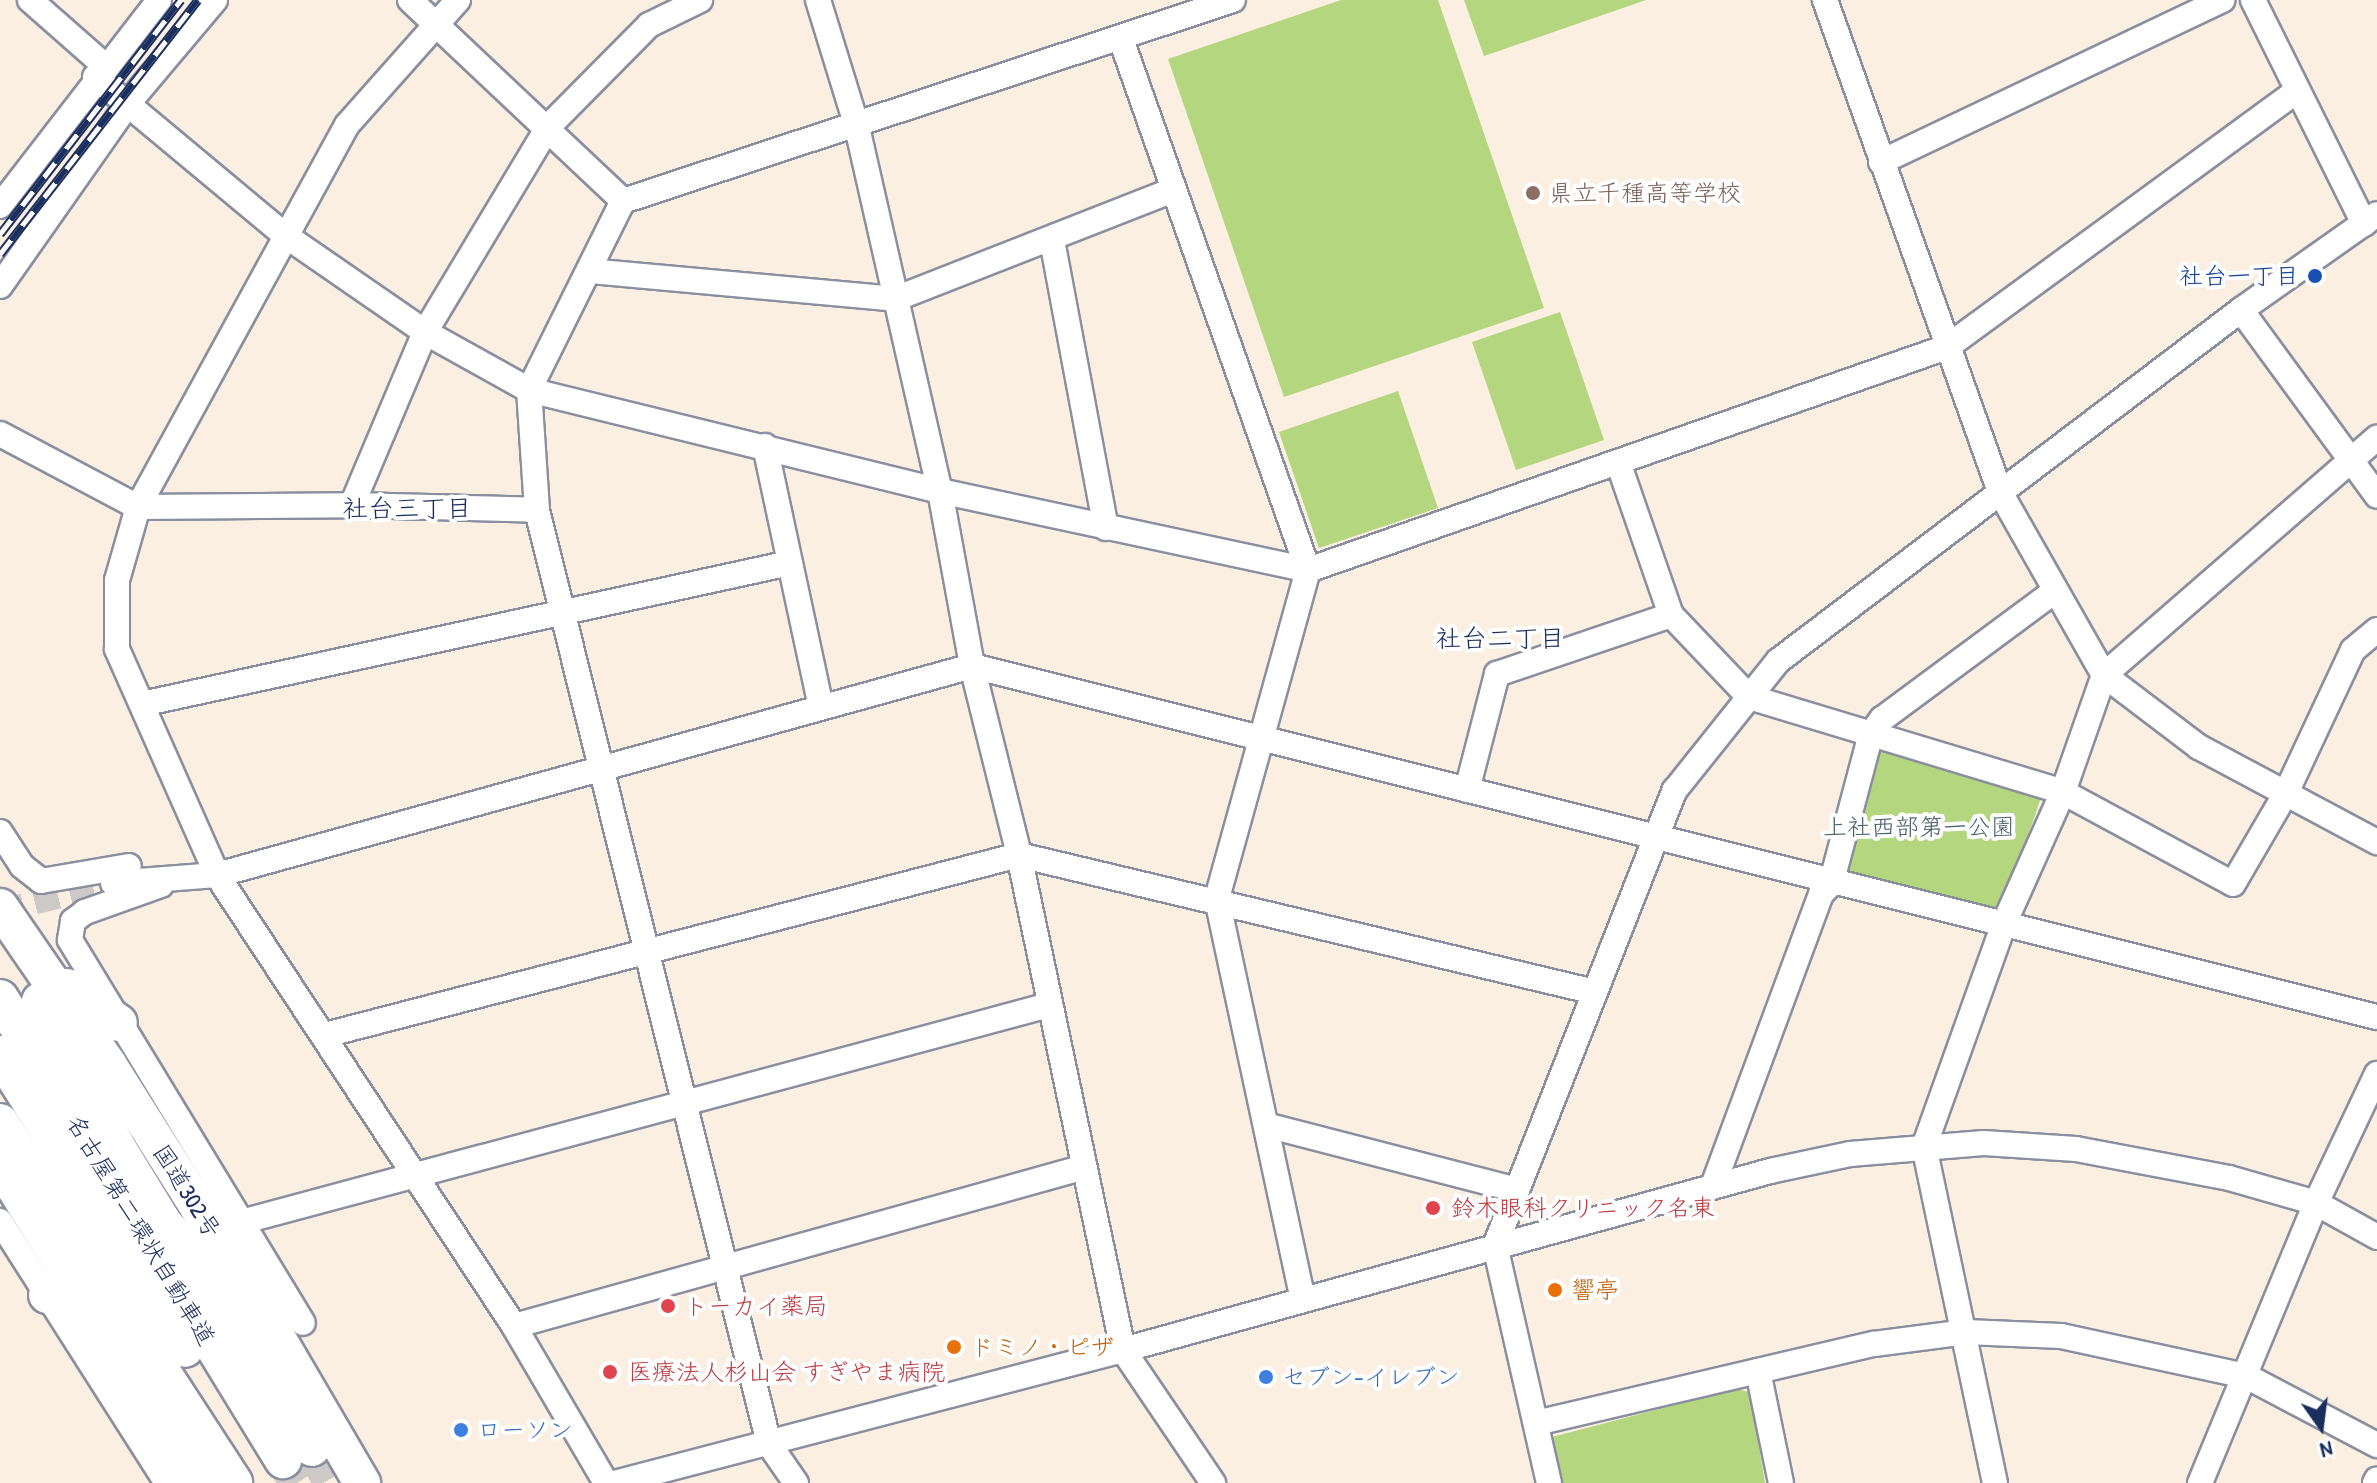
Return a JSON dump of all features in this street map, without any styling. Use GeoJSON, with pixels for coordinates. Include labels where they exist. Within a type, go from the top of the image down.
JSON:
{"type":"FeatureCollection","features":[{"type":"Feature","properties":{"kind":"highway","name":"国道302号"},"geometry":{"type":"LineString","coordinates":[[0,907],[295,1337],[362,1483]]}},
{"type":"Feature","properties":{"kind":"highway"},"geometry":{"type":"LineString","coordinates":[[0,921],[87,1087],[113,1114],[259,1345],[286,1402],[274,1466]]}},
{"type":"Feature","properties":{"kind":"highway"},"geometry":{"type":"LineString","coordinates":[[40,966],[119,1023]]}},
{"type":"Feature","properties":{"kind":"highway","name":"名古屋第二環状自動車道"},"geometry":{"type":"LineString","coordinates":[[0,998],[68,1137],[274,1466]]}},
{"type":"Feature","properties":{"kind":"highway","name":"名古屋第二環状自動車道"},"geometry":{"type":"LineString","coordinates":[[0,1054],[68,1137]]}},
{"type":"Feature","properties":{"kind":"highway"},"geometry":{"type":"LineString","coordinates":[[0,1122],[274,1466]]}},
{"type":"Feature","properties":{"kind":"highway"},"geometry":{"type":"LineString","coordinates":[[0,1164],[199,1483]]}},
{"type":"Feature","properties":{"kind":"highway"},"geometry":{"type":"LineString","coordinates":[[47,1295],[91,1308]]}},
{"type":"Feature","properties":{"kind":"street"},"geometry":{"type":"LineString","coordinates":[[30,0],[130,101],[286,236],[425,332],[529,390],[940,491],[1308,570],[1947,347],[2297,91]]}},
{"type":"Feature","properties":{"kind":"street"},"geometry":{"type":"LineString","coordinates":[[0,206],[100,71],[159,0]]}},
{"type":"Feature","properties":{"kind":"street"},"geometry":{"type":"LineString","coordinates":[[0,286],[130,101],[215,0]]}},
{"type":"Feature","properties":{"kind":"street"},"geometry":{"type":"LineString","coordinates":[[410,0],[439,22],[623,201]]}},
{"type":"Feature","properties":{"kind":"street"},"geometry":{"type":"LineString","coordinates":[[458,0],[347,125],[138,507],[117,580],[117,649],[217,875],[514,1326],[606,1483]]}},
{"type":"Feature","properties":{"kind":"street"},"geometry":{"type":"LineString","coordinates":[[352,505],[425,332],[549,126],[649,25],[700,0]]}},
{"type":"Feature","properties":{"kind":"street"},"geometry":{"type":"LineString","coordinates":[[818,0],[857,127],[940,491],[972,666],[1019,855],[1081,1168],[1123,1350],[1213,1483]]}},
{"type":"Feature","properties":{"kind":"street"},"geometry":{"type":"LineString","coordinates":[[796,1483],[769,1444],[537,510],[529,390],[623,201],[857,127],[1233,0]]}},
{"type":"Feature","properties":{"kind":"street"},"geometry":{"type":"LineString","coordinates":[[1825,0],[2000,492],[2104,675],[2199,747],[2377,842]]}},
{"type":"Feature","properties":{"kind":"street"},"geometry":{"type":"LineString","coordinates":[[1881,162],[2222,0]]}},
{"type":"Feature","properties":{"kind":"street"},"geometry":{"type":"LineString","coordinates":[[1549,1483],[1495,1246],[1675,790],[1778,661],[2241,310],[2370,219],[2297,91],[2253,0]]}},
{"type":"Feature","properties":{"kind":"street"},"geometry":{"type":"LineString","coordinates":[[1121,39],[1308,570],[1217,899],[1303,1299]]}},
{"type":"Feature","properties":{"kind":"street"},"geometry":{"type":"LineString","coordinates":[[589,271],[895,299],[1173,190]]}},
{"type":"Feature","properties":{"kind":"street"},"geometry":{"type":"LineString","coordinates":[[1052,240],[1106,528]]}},
{"type":"Feature","properties":{"kind":"street"},"geometry":{"type":"LineString","coordinates":[[2241,310],[2377,496]]}},
{"type":"Feature","properties":{"kind":"street"},"geometry":{"type":"LineString","coordinates":[[0,434],[138,507],[352,505],[537,510]]}},
{"type":"Feature","properties":{"kind":"street"},"geometry":{"type":"LineString","coordinates":[[1992,1482],[1966,1332],[1924,1147],[2003,926],[2063,792],[2104,675],[2377,438]]}},
{"type":"Feature","properties":{"kind":"street"},"geometry":{"type":"LineString","coordinates":[[765,446],[821,707]]}},
{"type":"Feature","properties":{"kind":"street"},"geometry":{"type":"LineString","coordinates":[[1618,462],[1671,615],[1749,697],[2063,792],[2233,884],[2286,793],[2353,650],[2377,630]]}},
{"type":"Feature","properties":{"kind":"street"},"geometry":{"type":"LineString","coordinates":[[142,704],[790,563]]}},
{"type":"Feature","properties":{"kind":"street"},"geometry":{"type":"LineString","coordinates":[[1713,1186],[1821,894],[1831,884],[1871,734],[1882,719],[2055,591]]}},
{"type":"Feature","properties":{"kind":"street"},"geometry":{"type":"LineString","coordinates":[[1467,790],[1497,674],[1671,615]]}},
{"type":"Feature","properties":{"kind":"street"},"geometry":{"type":"LineString","coordinates":[[113,883],[185,875],[217,875],[601,766],[972,666],[1831,884],[2377,1017]]}},
{"type":"Feature","properties":{"kind":"street"},"geometry":{"type":"LineString","coordinates":[[0,832],[22,866],[41,881],[132,865],[185,875]]}},
{"type":"Feature","properties":{"kind":"street"},"geometry":{"type":"LineString","coordinates":[[325,1035],[1019,855],[1217,899],[1595,992]]}},
{"type":"Feature","properties":{"kind":"street"},"geometry":{"type":"LineString","coordinates":[[185,875],[73,921],[69,931],[74,950],[241,1222],[295,1337]]}},
{"type":"Feature","properties":{"kind":"street"},"geometry":{"type":"LineString","coordinates":[[241,1222],[1049,1005]]}},
{"type":"Feature","properties":{"kind":"street"},"geometry":{"type":"LineString","coordinates":[[2200,1483],[2316,1203],[2377,1074]]}},
{"type":"Feature","properties":{"kind":"street"},"geometry":{"type":"LineString","coordinates":[[1266,1125],[1517,1190]]}},
{"type":"Feature","properties":{"kind":"street"},"geometry":{"type":"LineString","coordinates":[[614,1483],[1123,1350],[1713,1186],[1850,1154],[1984,1143],[2076,1149],[2229,1178],[2316,1203],[2377,1237]]}},
{"type":"Feature","properties":{"kind":"street"},"geometry":{"type":"LineString","coordinates":[[514,1326],[727,1270],[1081,1168]]}},
{"type":"Feature","properties":{"kind":"street"},"geometry":{"type":"LineString","coordinates":[[0,1221],[167,1483]]}},
{"type":"Feature","properties":{"kind":"street"},"geometry":{"type":"LineString","coordinates":[[1536,1423],[1874,1344],[1966,1332],[2061,1336],[2246,1376],[2377,1445]]}},
{"type":"Feature","properties":{"kind":"street"},"geometry":{"type":"LineString","coordinates":[[1758,1371],[1781,1483]]}},
{"type":"Feature","properties":{"kind":"green space"},"geometry":{"type":"Polygon","coordinates":[[[1341,0],[1438,0],[1544,308],[1284,397],[1168,59],[1341,0]]]}},
{"type":"Feature","properties":{"kind":"green space"},"geometry":{"type":"Polygon","coordinates":[[[1464,0],[1646,0],[1484,56],[1464,0]]]}},
{"type":"Feature","properties":{"kind":"green space"},"geometry":{"type":"Polygon","coordinates":[[[1560,312],[1604,440],[1516,470],[1472,342],[1560,312]]]}},
{"type":"Feature","properties":{"kind":"green space"},"geometry":{"type":"Polygon","coordinates":[[[1398,391],[1438,508],[1319,548],[1279,432],[1398,391]]]}},
{"type":"Feature","properties":{"kind":"green space","name":"上社西部第一公園"},"geometry":{"type":"Polygon","coordinates":[[[1882,748],[2042,795],[2000,916],[1837,874],[1872,751],[1882,748]]]}},
{"type":"Feature","properties":{"kind":"green space"},"geometry":{"type":"Polygon","coordinates":[[[1736,1389],[1750,1392],[1765,1483],[1555,1483],[1548,1447],[1552,1437],[1736,1389]]]}},
{"type":"Feature","properties":{"kind":"tunnel"},"geometry":{"type":"LineString","coordinates":[[0,911],[113,883]]}},
{"type":"Feature","properties":{"kind":"tunnel"},"geometry":{"type":"LineString","coordinates":[[312,1448],[332,1483]]}},
{"type":"Feature","properties":{"kind":"tunnel"},"geometry":{"type":"LineString","coordinates":[[283,1460],[298,1483]]}},
{"type":"Feature","properties":{"kind":"railway"},"geometry":{"type":"LineString","coordinates":[[0,234],[181,0]]}},
{"type":"Feature","properties":{"kind":"railway"},"geometry":{"type":"LineString","coordinates":[[0,254],[198,0]]}},
{"type":"Feature","properties":{"kind":"place","name":"県立千種高等学校"},"geometry":{"type":"Point","coordinates":[1533,193]}},
{"type":"Feature","properties":{"kind":"place","name":"社台一丁目"},"geometry":{"type":"Point","coordinates":[2315,276]}},
{"type":"Feature","properties":{"kind":"place","name":"鈴木眼科クリニック名東"},"geometry":{"type":"Point","coordinates":[1433,1208]}},
{"type":"Feature","properties":{"kind":"place","name":"響亭"},"geometry":{"type":"Point","coordinates":[1555,1290]}},
{"type":"Feature","properties":{"kind":"place","name":"トーカイ薬局"},"geometry":{"type":"Point","coordinates":[668,1306]}},
{"type":"Feature","properties":{"kind":"place","name":"ドミノ・ピザ"},"geometry":{"type":"Point","coordinates":[954,1347]}},
{"type":"Feature","properties":{"kind":"place","name":"医療法人杉山会 すぎやま病院"},"geometry":{"type":"Point","coordinates":[610,1372]}},
{"type":"Feature","properties":{"kind":"place","name":"セブン-イレブン"},"geometry":{"type":"Point","coordinates":[1266,1377]}},
{"type":"Feature","properties":{"kind":"place","name":"ローソン"},"geometry":{"type":"Point","coordinates":[461,1430]}},
{"type":"Feature","properties":{"kind":"district","name":"社台三丁目"},"geometry":{"type":"Point","coordinates":[407,508]}},
{"type":"Feature","properties":{"kind":"district","name":"社台二丁目"},"geometry":{"type":"Point","coordinates":[1500,638]}}]}
